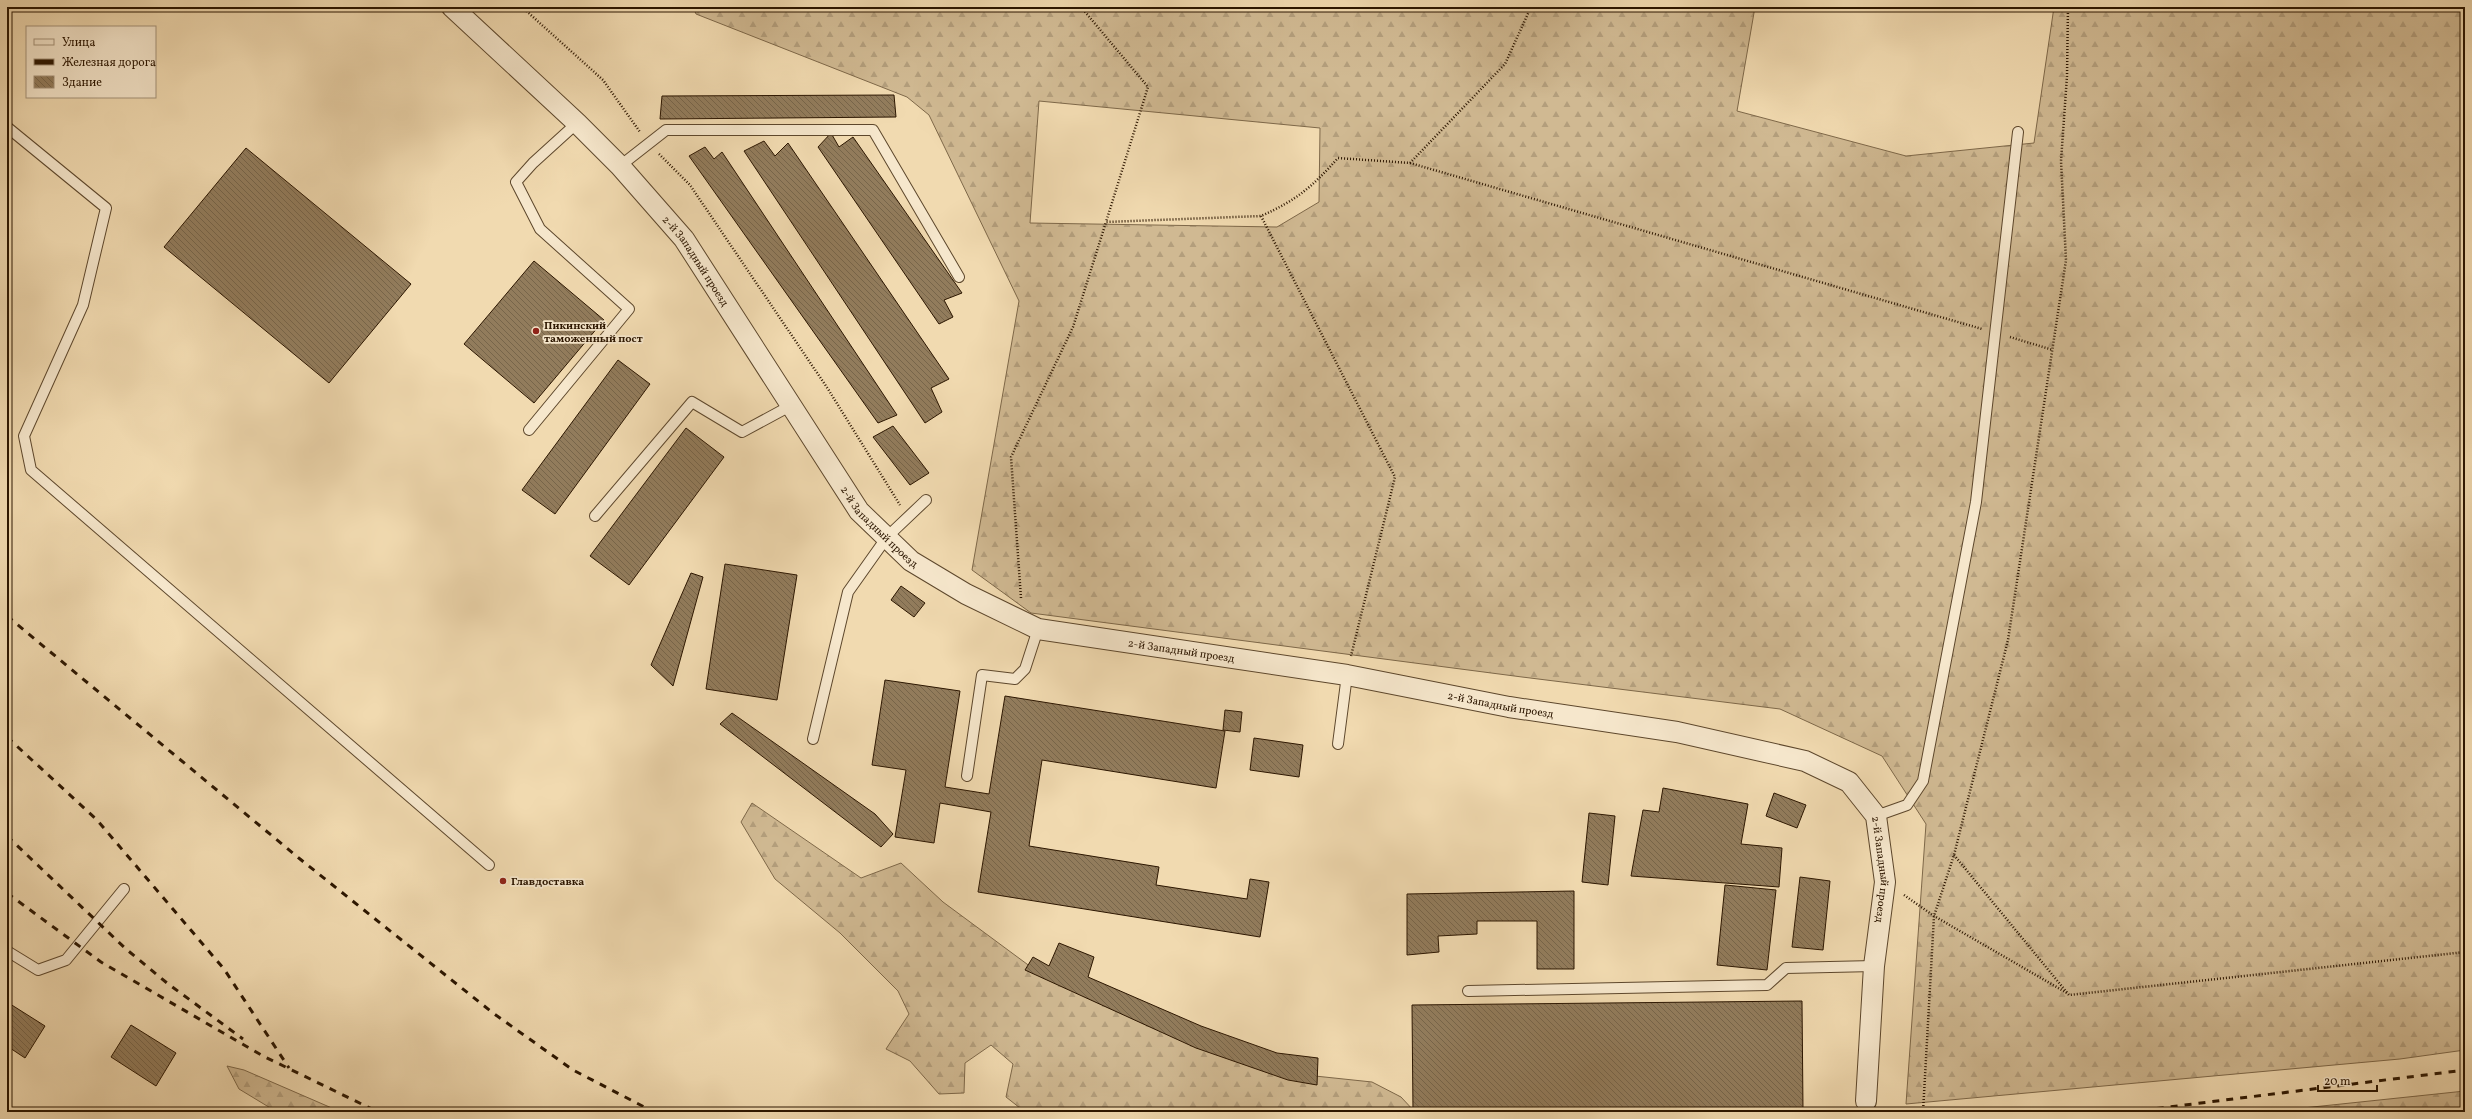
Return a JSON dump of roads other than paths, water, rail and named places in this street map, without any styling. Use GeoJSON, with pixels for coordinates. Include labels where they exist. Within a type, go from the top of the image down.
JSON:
{"type":"FeatureCollection","features":[{"type":"Feature","properties":{"kind":"street","name":"2-й Западный проезд"},"geometry":{"type":"LineString","coordinates":[[452,7],[577,123],[620,166],[684,239],[859,511],[911,561],[966,594],[1030,625],[1347,675],[1509,707],[1677,732],[1805,761],[1849,782],[1876,816],[1885,882],[1874,966],[1866,1101]]}},
{"type":"Feature","properties":{"kind":"lane"},"geometry":{"type":"LineString","coordinates":[[529,430],[629,309],[540,229],[516,182],[533,163],[577,123]]}},
{"type":"Feature","properties":{"kind":"lane"},"geometry":{"type":"LineString","coordinates":[[7,127],[106,208],[84,305],[24,436],[31,470],[489,865]]}},
{"type":"Feature","properties":{"kind":"lane"},"geometry":{"type":"LineString","coordinates":[[620,166],[666,130],[873,130],[959,277]]}},
{"type":"Feature","properties":{"kind":"lane"},"geometry":{"type":"LineString","coordinates":[[1876,816],[1907,805],[1923,782],[1976,502],[2018,132]]}},
{"type":"Feature","properties":{"kind":"lane"},"geometry":{"type":"LineString","coordinates":[[595,516],[692,402],[742,432],[792,405]]}},
{"type":"Feature","properties":{"kind":"lane"},"geometry":{"type":"LineString","coordinates":[[813,739],[848,592],[887,537],[926,500]]}},
{"type":"Feature","properties":{"kind":"lane"},"geometry":{"type":"LineString","coordinates":[[967,776],[982,674],[1015,679],[1025,669],[1030,625]]}},
{"type":"Feature","properties":{"kind":"lane"},"geometry":{"type":"LineString","coordinates":[[1338,744],[1347,675]]}},
{"type":"Feature","properties":{"kind":"lane"},"geometry":{"type":"LineString","coordinates":[[7,951],[38,970],[66,960],[124,889]]}},
{"type":"Feature","properties":{"kind":"lane"},"geometry":{"type":"LineString","coordinates":[[1468,991],[1767,985],[1786,968],[1874,966]]}},
{"type":"Feature","properties":{"kind":"railway"},"geometry":{"type":"LineString","coordinates":[[7,616],[300,859],[493,1013],[573,1070],[654,1112]]}},
{"type":"Feature","properties":{"kind":"railway"},"geometry":{"type":"LineString","coordinates":[[7,737],[97,820],[224,969],[289,1068]]}},
{"type":"Feature","properties":{"kind":"railway"},"geometry":{"type":"LineString","coordinates":[[7,836],[126,949],[167,983],[243,1039]]}},
{"type":"Feature","properties":{"kind":"railway"},"geometry":{"type":"LineString","coordinates":[[7,893],[101,962],[263,1056],[378,1112]]}},
{"type":"Feature","properties":{"kind":"railway"},"geometry":{"type":"LineString","coordinates":[[2129,1112],[2465,1070]]}},
{"type":"Feature","properties":{"kind":"place","name":"Пикинский таможенный пост"},"geometry":{"type":"Point","coordinates":[536,331]}},
{"type":"Feature","properties":{"kind":"place","name":"Главдоставка"},"geometry":{"type":"Point","coordinates":[503,881]}}]}
